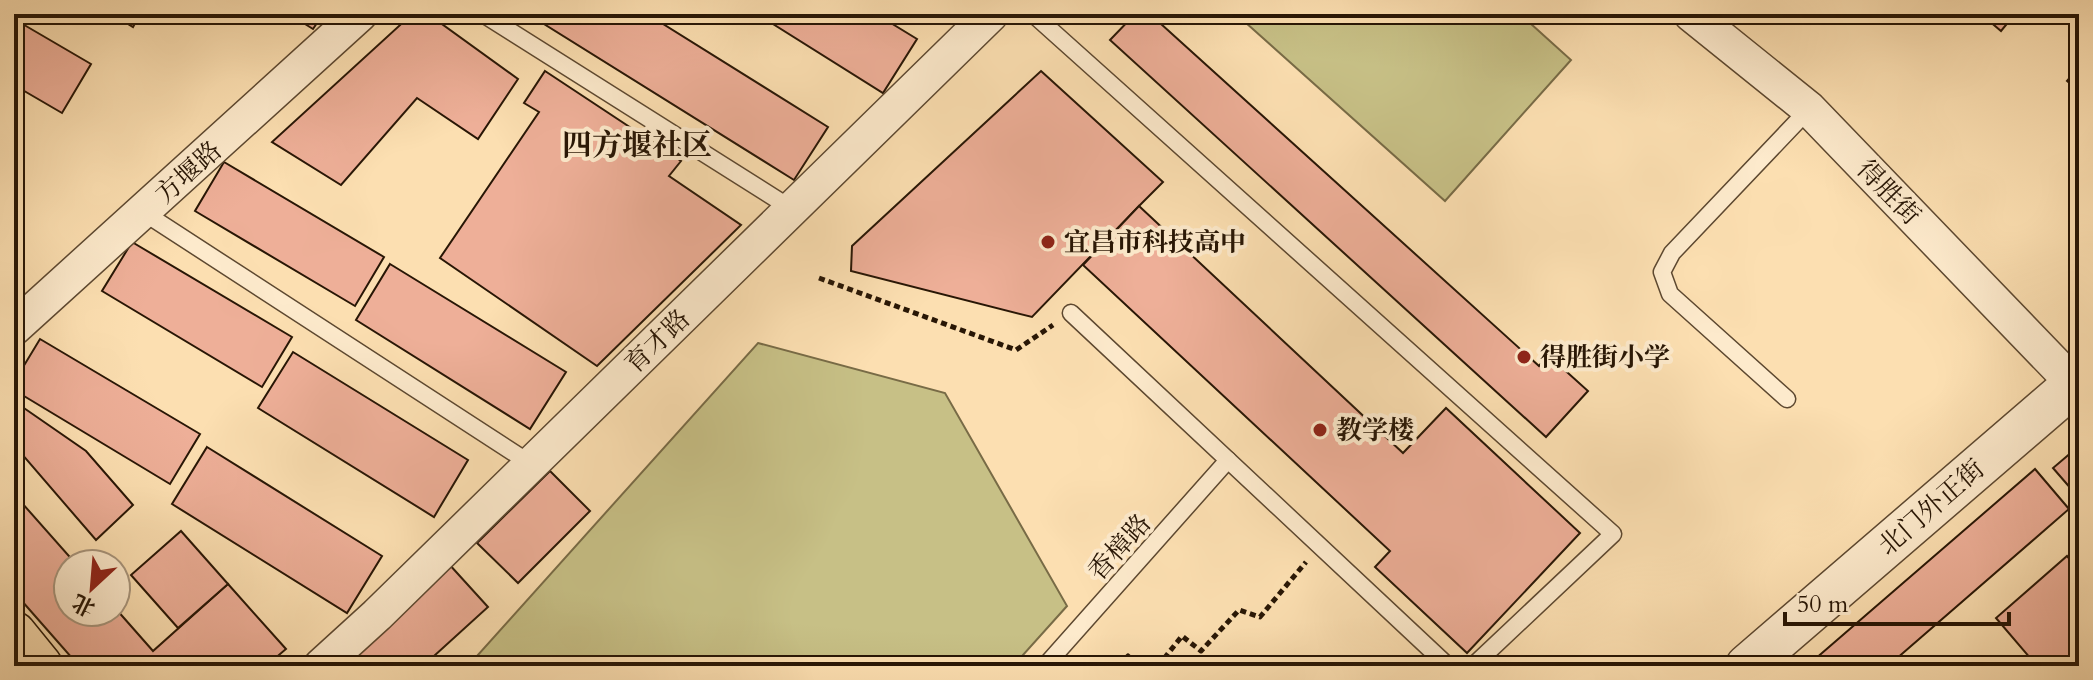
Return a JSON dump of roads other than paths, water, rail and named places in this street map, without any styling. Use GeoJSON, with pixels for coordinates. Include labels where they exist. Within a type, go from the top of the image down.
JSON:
{"type":"FeatureCollection","features":[{"type":"Feature","properties":{"kind":"main road"},"geometry":{"type":"LineString","coordinates":[[14,634],[40,666]]}},
{"type":"Feature","properties":{"kind":"street","name":"方堰路"},"geometry":{"type":"LineString","coordinates":[[14,328],[360,14]]}},
{"type":"Feature","properties":{"kind":"street","name":"育才路"},"geometry":{"type":"LineString","coordinates":[[321,666],[377,615],[991,14]]}},
{"type":"Feature","properties":{"kind":"street","name":"得胜街"},"geometry":{"type":"LineString","coordinates":[[1691,14],[1809,109],[2076,382]]}},
{"type":"Feature","properties":{"kind":"street","name":"北门外正街"},"geometry":{"type":"LineString","coordinates":[[1747,666],[2076,382]]}},
{"type":"Feature","properties":{"kind":"lane"},"geometry":{"type":"LineString","coordinates":[[483,14],[792,209]]}},
{"type":"Feature","properties":{"kind":"lane"},"geometry":{"type":"LineString","coordinates":[[1033,14],[1613,534],[1473,666]]}},
{"type":"Feature","properties":{"kind":"lane"},"geometry":{"type":"LineString","coordinates":[[1787,399],[1670,294],[1662,272],[1672,253],[1809,109]]}},
{"type":"Feature","properties":{"kind":"lane"},"geometry":{"type":"LineString","coordinates":[[143,212],[531,464]]}},
{"type":"Feature","properties":{"kind":"lane"},"geometry":{"type":"LineString","coordinates":[[1071,313],[1448,666]]}},
{"type":"Feature","properties":{"kind":"lane","name":"香樟路"},"geometry":{"type":"LineString","coordinates":[[1045,666],[1228,460]]}},
{"type":"Feature","properties":{"kind":"place","name":"宜昌市科技高中"},"geometry":{"type":"Point","coordinates":[1048,242]}},
{"type":"Feature","properties":{"kind":"place","name":"得胜街小学"},"geometry":{"type":"Point","coordinates":[1524,357]}},
{"type":"Feature","properties":{"kind":"place","name":"教学楼"},"geometry":{"type":"Point","coordinates":[1320,430]}},
{"type":"Feature","properties":{"kind":"district","name":"四方堰社区"},"geometry":{"type":"Point","coordinates":[637,145]}}]}
